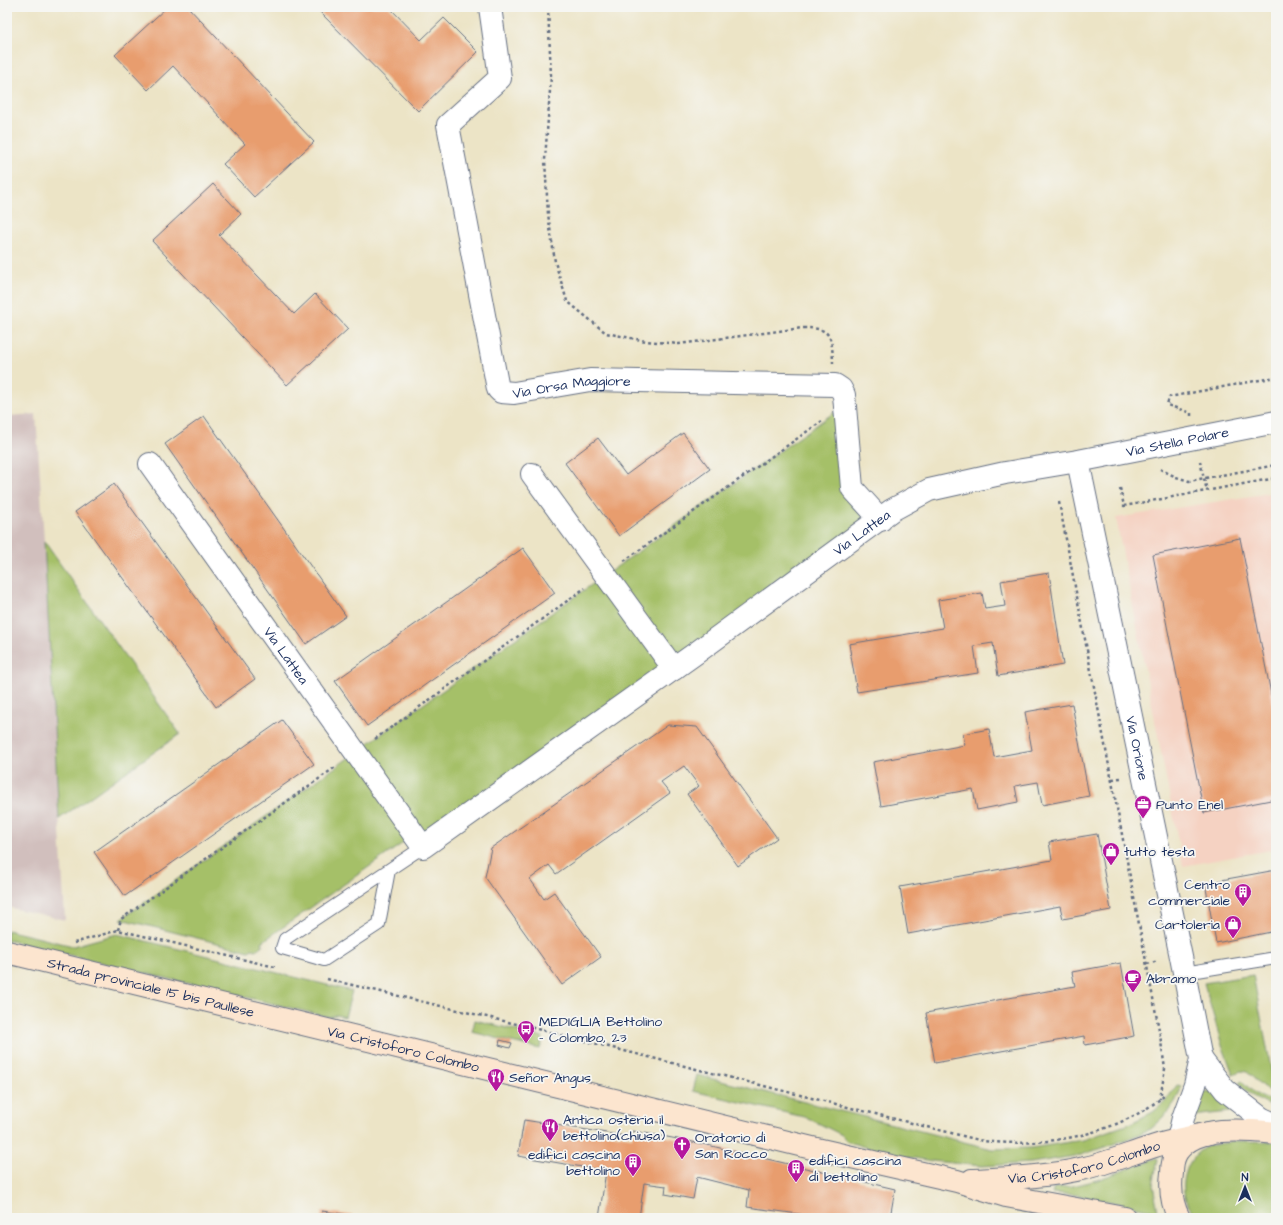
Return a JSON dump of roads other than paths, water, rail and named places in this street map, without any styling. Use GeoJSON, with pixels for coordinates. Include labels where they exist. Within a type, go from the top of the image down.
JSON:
{"type":"FeatureCollection","features":[{"type":"Feature","properties":{"kind":"main road","name":"Strada provinciale 15 bis Paullese"},"geometry":{"type":"LineString","coordinates":[[7,952],[294,1021]]}},
{"type":"Feature","properties":{"kind":"main road","name":"Via Cristoforo Colombo"},"geometry":{"type":"LineString","coordinates":[[294,1021],[804,1146],[957,1181],[1006,1196],[1125,1218]]}},
{"type":"Feature","properties":{"kind":"main road"},"geometry":{"type":"LineString","coordinates":[[1179,1218],[1176,1213],[1170,1187],[1173,1162],[1177,1153],[1184,1144],[1194,1138],[1209,1133],[1241,1131],[1276,1132]]}},
{"type":"Feature","properties":{"kind":"main road","name":"Via Cristoforo Colombo"},"geometry":{"type":"LineString","coordinates":[[957,1181],[1058,1174],[1109,1162],[1150,1147],[1209,1133]]}},
{"type":"Feature","properties":{"kind":"street","name":"Via Orsa Maggiore"},"geometry":{"type":"LineString","coordinates":[[490,7],[500,78],[448,125],[498,389],[501,392],[514,393],[590,380],[835,385],[841,389],[846,404],[852,488],[881,520]]}},
{"type":"Feature","properties":{"kind":"street","name":"Via Stella Polare"},"geometry":{"type":"LineString","coordinates":[[1078,461],[1276,422]]}},
{"type":"Feature","properties":{"kind":"street","name":"Via Lattea"},"geometry":{"type":"LineString","coordinates":[[150,464],[423,847],[674,669],[881,520],[892,510],[929,490],[1005,473],[1078,461]]}},
{"type":"Feature","properties":{"kind":"street","name":"Via Orione"},"geometry":{"type":"LineString","coordinates":[[1078,461],[1201,1059]]}},
{"type":"Feature","properties":{"kind":"street"},"geometry":{"type":"LineString","coordinates":[[532,474],[674,669]]}},
{"type":"Feature","properties":{"kind":"street"},"geometry":{"type":"LineString","coordinates":[[1173,1162],[1177,1140],[1201,1059]]}},
{"type":"Feature","properties":{"kind":"street"},"geometry":{"type":"LineString","coordinates":[[1201,1059],[1225,1090],[1260,1118],[1276,1125]]}},
{"type":"Feature","properties":{"kind":"lane","name":"Via Lattea"},"geometry":{"type":"LineString","coordinates":[[389,870],[379,924],[324,960],[282,948],[285,939],[423,847]]}},
{"type":"Feature","properties":{"kind":"lane"},"geometry":{"type":"LineString","coordinates":[[1184,973],[1276,958]]}},
{"type":"Feature","properties":{"kind":"place","name":"Punto Enel"},"geometry":{"type":"Point","coordinates":[1143,819]}},
{"type":"Feature","properties":{"kind":"place","name":"tutto testa"},"geometry":{"type":"Point","coordinates":[1111,866]}},
{"type":"Feature","properties":{"kind":"place","name":"Centro commerciale"},"geometry":{"type":"Point","coordinates":[1243,907]}},
{"type":"Feature","properties":{"kind":"place","name":"Cartoleria"},"geometry":{"type":"Point","coordinates":[1233,939]}},
{"type":"Feature","properties":{"kind":"place","name":"Abramo"},"geometry":{"type":"Point","coordinates":[1133,993]}},
{"type":"Feature","properties":{"kind":"place","name":"MEDIGLIA Bettolino - Colombo, 23"},"geometry":{"type":"Point","coordinates":[526,1044]}},
{"type":"Feature","properties":{"kind":"place","name":"Señor Angus"},"geometry":{"type":"Point","coordinates":[496,1092]}},
{"type":"Feature","properties":{"kind":"place","name":"Antica osteria il bettolino(chiusa)"},"geometry":{"type":"Point","coordinates":[550,1142]}},
{"type":"Feature","properties":{"kind":"place","name":"Oratorio di San Rocco"},"geometry":{"type":"Point","coordinates":[682,1160]}},
{"type":"Feature","properties":{"kind":"place","name":"edifici cascina bettolino"},"geometry":{"type":"Point","coordinates":[633,1177]}},
{"type":"Feature","properties":{"kind":"place","name":"edifici cascina di bettolino"},"geometry":{"type":"Point","coordinates":[796,1183]}}]}
